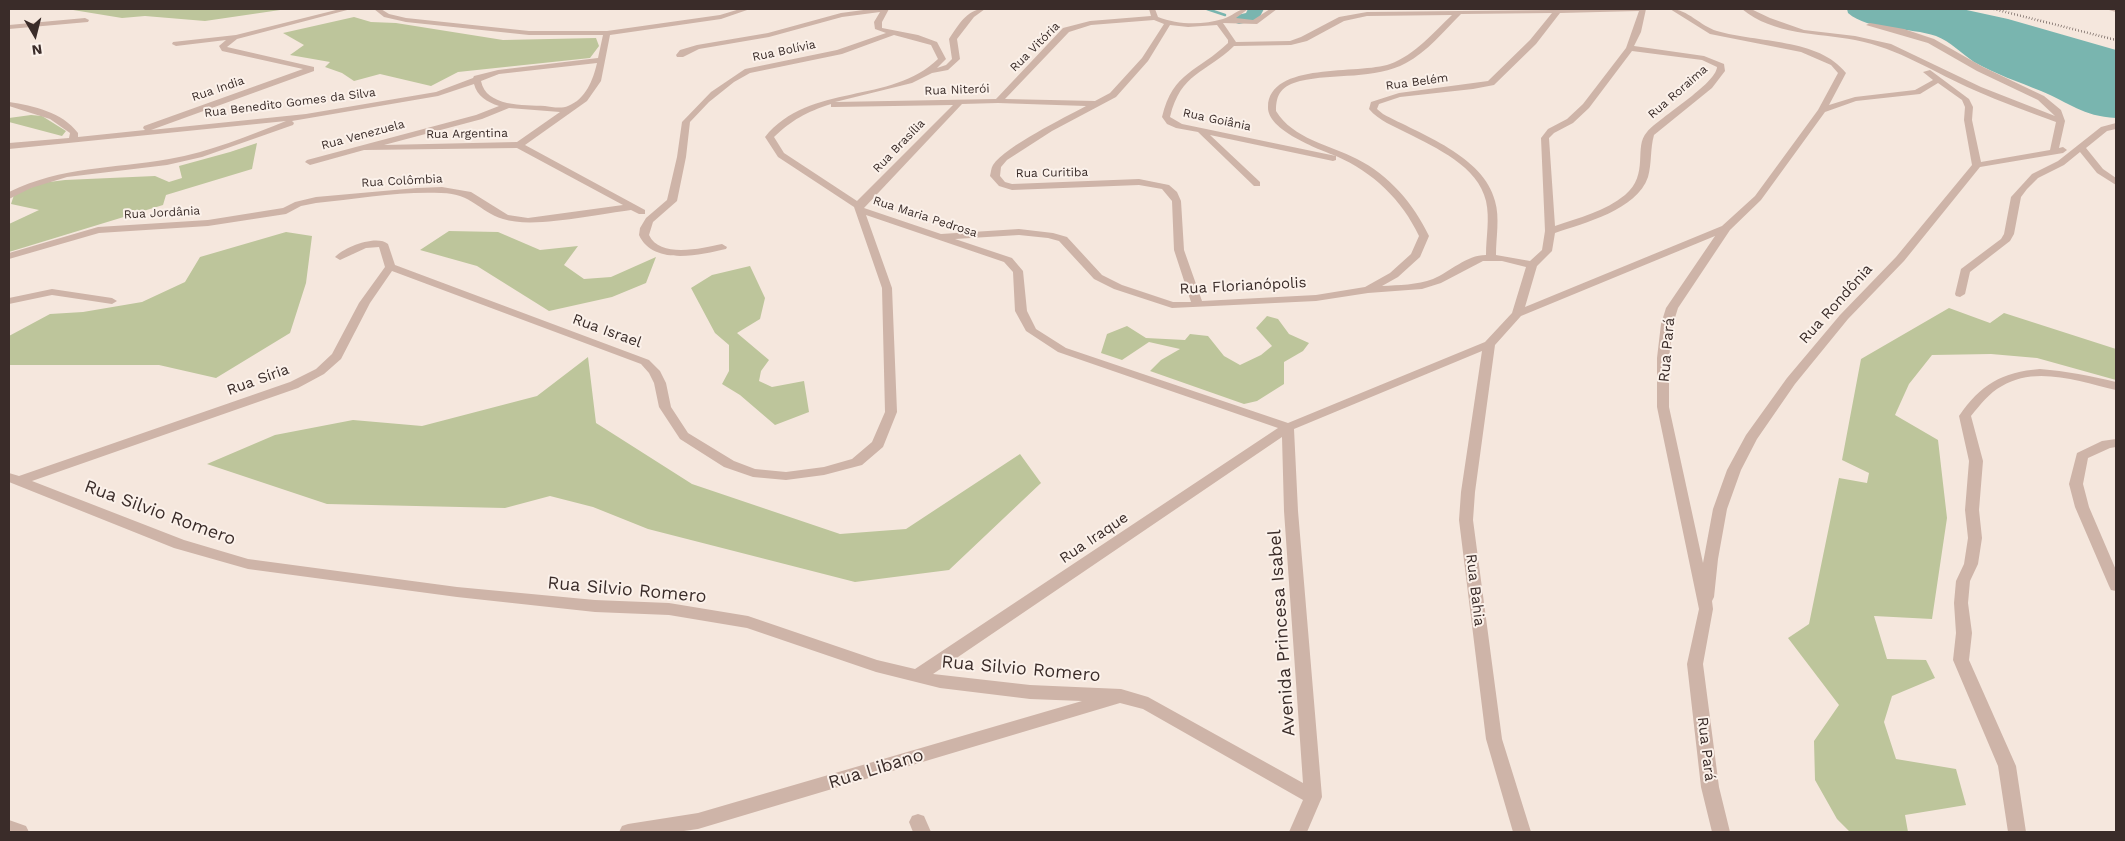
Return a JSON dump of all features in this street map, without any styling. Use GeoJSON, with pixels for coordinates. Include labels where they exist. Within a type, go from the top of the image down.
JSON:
{"type":"FeatureCollection","features":[{"type":"Feature","properties":{"kind":"street"},"geometry":{"type":"LineString","coordinates":[[176,44],[236,37],[347,9]]}},
{"type":"Feature","properties":{"kind":"street"},"geometry":{"type":"LineString","coordinates":[[377,9],[378,12],[387,16],[406,20],[529,32],[607,33],[721,17],[746,9]]}},
{"type":"Feature","properties":{"kind":"street"},"geometry":{"type":"LineString","coordinates":[[885,9],[877,26],[879,29],[915,37],[934,44],[942,59],[932,71]]}},
{"type":"Feature","properties":{"kind":"street"},"geometry":{"type":"LineString","coordinates":[[680,55],[697,46],[769,35],[841,15],[885,9]]}},
{"type":"Feature","properties":{"kind":"street","name":"Rua Maria Pedrosa"},"geometry":{"type":"LineString","coordinates":[[981,9],[970,15],[953,39],[956,59],[953,64],[942,70],[932,71],[919,78],[817,105],[795,115],[778,126],[769,137],[770,142],[781,155],[859,208],[1008,260],[1018,271],[1021,311],[1032,331],[1062,350],[1288,427]]}},
{"type":"Feature","properties":{"kind":"street"},"geometry":{"type":"LineString","coordinates":[[1152,9],[1155,18],[1168,23],[1193,24],[1229,20],[1254,22],[1274,9]]}},
{"type":"Feature","properties":{"kind":"street"},"geometry":{"type":"LineString","coordinates":[[1229,20],[1240,14],[1244,9]]}},
{"type":"Feature","properties":{"kind":"street"},"geometry":{"type":"LineString","coordinates":[[1218,22],[1232,40],[1232,44],[1291,43],[1304,39],[1329,25],[1352,16],[1367,14],[1643,9],[1637,32],[1630,48],[1586,106],[1570,121],[1551,131],[1545,138],[1550,231],[1547,251],[1532,265],[1518,314]]}},
{"type":"Feature","properties":{"kind":"street","name":"Rua Pará"},"geometry":{"type":"LineString","coordinates":[[1673,9],[1715,32],[1802,50],[1830,60],[1839,66],[1842,73],[1822,110],[1758,198],[1726,228],[1672,308],[1667,324],[1663,407],[1706,609],[1695,664],[1710,787],[1721,832]]}},
{"type":"Feature","properties":{"kind":"street"},"geometry":{"type":"LineString","coordinates":[[1746,9],[1767,20],[1804,32],[1872,41],[1888,46],[1978,89],[2061,121]]}},
{"type":"Feature","properties":{"kind":"street"},"geometry":{"type":"LineString","coordinates":[[2111,9],[2116,10]]}},
{"type":"Feature","properties":{"kind":"street","name":"Rua Belém"},"geometry":{"type":"LineString","coordinates":[[1491,257],[1490,197],[1483,183],[1472,169],[1458,158],[1380,116],[1373,109],[1375,102],[1393,97],[1491,83],[1533,42],[1558,10]]}},
{"type":"Feature","properties":{"kind":"street"},"geometry":{"type":"LineString","coordinates":[[1368,290],[1394,275],[1416,255],[1424,236],[1418,219],[1384,182],[1362,164],[1308,141],[1287,129],[1276,120],[1270,111],[1272,101],[1277,90],[1290,81],[1307,76],[1383,68],[1404,61],[1459,12]]}},
{"type":"Feature","properties":{"kind":"street","name":"Rua Vitória"},"geometry":{"type":"LineString","coordinates":[[998,101],[1066,30],[1090,23],[1155,18]]}},
{"type":"Feature","properties":{"kind":"street"},"geometry":{"type":"LineString","coordinates":[[9,27],[85,20]]}},
{"type":"Feature","properties":{"kind":"street","name":"Rua Curitiba"},"geometry":{"type":"LineString","coordinates":[[1168,23],[1164,32],[1134,72],[1113,95],[1049,129],[1004,158],[996,167],[995,176],[1002,184],[1012,187],[1139,182],[1157,184],[1169,189],[1176,198],[1179,213],[1178,241],[1180,255],[1198,305]]}},
{"type":"Feature","properties":{"kind":"street"},"geometry":{"type":"LineString","coordinates":[[1870,25],[1901,31],[1931,41],[1980,69],[2041,98],[2058,112],[2061,121],[2054,150]]}},
{"type":"Feature","properties":{"kind":"street"},"geometry":{"type":"LineString","coordinates":[[519,145],[584,99],[597,81],[607,33]]}},
{"type":"Feature","properties":{"kind":"street","name":"Rua Bolívia"},"geometry":{"type":"LineString","coordinates":[[722,247],[690,254],[661,249],[650,244],[644,237],[646,225],[672,201],[686,132],[686,122],[697,108],[736,77],[760,68],[839,52],[892,33]]}},
{"type":"Feature","properties":{"kind":"street","name":"Rua India"},"geometry":{"type":"LineString","coordinates":[[133,134],[212,103],[311,69],[225,49],[223,46],[236,37]]}},
{"type":"Feature","properties":{"kind":"street","name":"Rua Goiânia"},"geometry":{"type":"LineString","coordinates":[[1232,44],[1189,75],[1174,90],[1166,117],[1170,122],[1201,131],[1278,145],[1362,164]]}},
{"type":"Feature","properties":{"kind":"street","name":"Rua Roraima"},"geometry":{"type":"LineString","coordinates":[[1550,231],[1600,213],[1617,205],[1631,195],[1642,181],[1646,146],[1650,134],[1709,86],[1721,71],[1721,66],[1704,58],[1630,48]]}},
{"type":"Feature","properties":{"kind":"street"},"geometry":{"type":"LineString","coordinates":[[1908,57],[1966,99],[1977,165],[2054,150],[2081,148]]}},
{"type":"Feature","properties":{"kind":"street","name":"Rua Benedito Gomes da Silva"},"geometry":{"type":"LineString","coordinates":[[9,146],[306,117],[438,94],[477,78],[498,72],[600,60]]}},
{"type":"Feature","properties":{"kind":"street","name":"Rua Venezuela"},"geometry":{"type":"LineString","coordinates":[[477,78],[478,88],[482,94],[492,100],[508,105],[570,110]]}},
{"type":"Feature","properties":{"kind":"street"},"geometry":{"type":"LineString","coordinates":[[1822,110],[1855,99],[1912,94],[1925,89],[1938,80]]}},
{"type":"Feature","properties":{"kind":"street","name":"Rua Niterói"},"geometry":{"type":"LineString","coordinates":[[817,105],[998,101],[1099,104]]}},
{"type":"Feature","properties":{"kind":"street"},"geometry":{"type":"LineString","coordinates":[[933,103],[949,112]]}},
{"type":"Feature","properties":{"kind":"street","name":"Rua Brasília"},"geometry":{"type":"LineString","coordinates":[[859,208],[959,103]]}},
{"type":"Feature","properties":{"kind":"street"},"geometry":{"type":"LineString","coordinates":[[9,104],[32,109],[61,122],[74,133],[73,139]]}},
{"type":"Feature","properties":{"kind":"street","name":"Rua Venezuela"},"geometry":{"type":"LineString","coordinates":[[310,162],[478,118],[508,105]]}},
{"type":"Feature","properties":{"kind":"street"},"geometry":{"type":"LineString","coordinates":[[9,196],[33,183],[59,175],[168,162],[218,150],[306,117]]}},
{"type":"Feature","properties":{"kind":"street"},"geometry":{"type":"LineString","coordinates":[[1960,294],[1965,271],[2004,241],[2009,234],[2016,197],[2024,187],[2035,176],[2061,163],[2104,129],[2116,126]]}},
{"type":"Feature","properties":{"kind":"street"},"geometry":{"type":"LineString","coordinates":[[1201,131],[1257,184]]}},
{"type":"Feature","properties":{"kind":"street","name":"Rua Argentina"},"geometry":{"type":"LineString","coordinates":[[365,148],[519,145],[642,212]]}},
{"type":"Feature","properties":{"kind":"street"},"geometry":{"type":"LineString","coordinates":[[2081,148],[2100,171],[2116,182]]}},
{"type":"Feature","properties":{"kind":"street","name":"Rua Rondônia"},"geometry":{"type":"LineString","coordinates":[[1706,609],[1711,559],[1720,510],[1734,470],[1751,438],[1790,380],[1844,317],[1900,259],[1977,165]]}},
{"type":"Feature","properties":{"kind":"street","name":"Rua Colômbia"},"geometry":{"type":"LineString","coordinates":[[316,200],[442,190],[468,194],[506,217],[528,221],[632,207]]}},
{"type":"Feature","properties":{"kind":"street","name":"Rua Jordânia"},"geometry":{"type":"LineString","coordinates":[[9,256],[98,230],[208,223],[240,219],[286,211],[298,204],[316,200]]}},
{"type":"Feature","properties":{"kind":"street","name":"Rua Israel"},"geometry":{"type":"LineString","coordinates":[[390,267],[645,362],[654,371],[660,383],[665,406],[684,436],[729,464],[753,473],[786,476],[824,471],[857,462],[878,444],[891,412],[887,288],[859,208]]}},
{"type":"Feature","properties":{"kind":"street"},"geometry":{"type":"LineString","coordinates":[[1288,427],[1489,344],[1518,314],[1726,228]]}},
{"type":"Feature","properties":{"kind":"street","name":"Rua Florianópolis"},"geometry":{"type":"LineString","coordinates":[[940,237],[1022,232],[1055,235],[1063,239],[1098,277],[1127,290],[1172,305],[1316,298],[1368,290],[1422,286],[1437,281],[1471,262],[1491,257],[1532,265]]}},
{"type":"Feature","properties":{"kind":"street"},"geometry":{"type":"LineString","coordinates":[[340,257],[364,245],[383,244],[390,267]]}},
{"type":"Feature","properties":{"kind":"street","name":"Rua Síria"},"geometry":{"type":"LineString","coordinates":[[13,479],[294,385],[319,372],[334,360],[344,345],[352,325],[380,279],[390,267]]}},
{"type":"Feature","properties":{"kind":"street"},"geometry":{"type":"LineString","coordinates":[[9,301],[29,295],[52,292],[112,301]]}},
{"type":"Feature","properties":{"kind":"street","name":"Rua Bahia"},"geometry":{"type":"LineString","coordinates":[[1489,344],[1468,492],[1466,520],[1494,739],[1522,832]]}},
{"type":"Feature","properties":{"kind":"street"},"geometry":{"type":"LineString","coordinates":[[2017,832],[2007,766],[1961,660],[1964,633],[1961,603],[1963,581],[1971,564],[1975,538],[1972,510],[1976,461],[1965,416],[1982,395],[2000,382],[2026,373],[2061,374],[2116,386]]}},
{"type":"Feature","properties":{"kind":"street","name":"Rua Iraque"},"geometry":{"type":"LineString","coordinates":[[918,676],[1288,427]]}},
{"type":"Feature","properties":{"kind":"street","name":"Avenida Princesa Isabel"},"geometry":{"type":"LineString","coordinates":[[1288,427],[1291,511],[1313,797],[1298,832]]}},
{"type":"Feature","properties":{"kind":"street"},"geometry":{"type":"LineString","coordinates":[[2116,443],[2107,444],[2082,456],[2076,484],[2082,507],[2116,586]]}},
{"type":"Feature","properties":{"kind":"street","name":"Rua Silvio Romero"},"geometry":{"type":"LineString","coordinates":[[13,479],[179,544],[248,564],[457,592],[595,606],[668,609],[748,622],[876,666],[940,682],[1030,692],[1121,696],[1148,704],[1313,797]]}},
{"type":"Feature","properties":{"kind":"street","name":"Rua Libano"},"geometry":{"type":"LineString","coordinates":[[628,832],[698,821],[1121,696]]}},
{"type":"Feature","properties":{"kind":"street"},"geometry":{"type":"LineString","coordinates":[[9,828],[20,832]]}},
{"type":"Feature","properties":{"kind":"green space"},"geometry":{"type":"Polygon","coordinates":[[[67,9],[287,9],[205,21],[145,16],[122,18],[67,9]]]}},
{"type":"Feature","properties":{"kind":"green space"},"geometry":{"type":"Polygon","coordinates":[[[354,17],[371,22],[396,23],[503,40],[596,38],[599,46],[590,58],[458,72],[431,86],[380,74],[354,81],[342,73],[325,67],[330,62],[290,55],[304,45],[283,33],[354,17]]]}},
{"type":"Feature","properties":{"kind":"green space"},"geometry":{"type":"Polygon","coordinates":[[[31,115],[42,116],[66,131],[62,136],[9,122],[9,118],[31,115]]]}},
{"type":"Feature","properties":{"kind":"green space"},"geometry":{"type":"Polygon","coordinates":[[[257,143],[252,169],[166,195],[163,205],[9,252],[9,224],[39,210],[11,204],[14,195],[41,183],[65,180],[155,176],[169,182],[182,178],[179,166],[257,143]]]}},
{"type":"Feature","properties":{"kind":"green space"},"geometry":{"type":"Polygon","coordinates":[[[449,231],[498,232],[540,250],[578,246],[564,265],[584,279],[611,277],[656,257],[646,283],[612,297],[549,311],[477,266],[420,250],[449,231]]]}},
{"type":"Feature","properties":{"kind":"green space"},"geometry":{"type":"Polygon","coordinates":[[[286,232],[312,236],[306,283],[290,333],[216,378],[159,365],[9,365],[9,336],[50,314],[83,312],[142,302],[185,282],[200,257],[286,232]]]}},
{"type":"Feature","properties":{"kind":"green space"},"geometry":{"type":"Polygon","coordinates":[[[750,266],[765,298],[760,319],[737,333],[769,360],[761,371],[759,381],[772,387],[804,381],[809,412],[775,425],[740,395],[722,384],[729,371],[729,345],[715,333],[691,288],[712,275],[750,266]]]}},
{"type":"Feature","properties":{"kind":"green space"},"geometry":{"type":"Polygon","coordinates":[[[1949,308],[1990,323],[2004,313],[2116,349],[2116,380],[2037,358],[1991,354],[1932,355],[1909,384],[1895,415],[1938,440],[1947,518],[1932,619],[1874,616],[1887,659],[1926,660],[1935,678],[1892,696],[1884,722],[1896,759],[1956,769],[1966,805],[1905,815],[1908,832],[1850,832],[1837,819],[1815,780],[1814,741],[1839,705],[1788,638],[1809,624],[1839,478],[1867,483],[1869,473],[1842,460],[1861,359],[1949,308]]]}},
{"type":"Feature","properties":{"kind":"green space"},"geometry":{"type":"Polygon","coordinates":[[[1267,316],[1278,319],[1289,334],[1309,343],[1303,351],[1284,362],[1284,384],[1257,401],[1244,404],[1150,371],[1161,360],[1180,349],[1149,342],[1122,360],[1101,353],[1107,334],[1127,326],[1146,338],[1185,340],[1190,334],[1208,336],[1224,356],[1240,365],[1261,355],[1272,346],[1256,328],[1267,316]]]}},
{"type":"Feature","properties":{"kind":"green space"},"geometry":{"type":"Polygon","coordinates":[[[588,357],[596,423],[692,484],[840,534],[906,529],[1020,454],[1041,483],[949,570],[855,582],[648,529],[593,507],[550,496],[505,508],[327,504],[207,464],[275,435],[353,420],[422,426],[537,396],[588,357]]]}},
{"type":"Feature","properties":{"kind":"water"},"geometry":{"type":"Polygon","coordinates":[[[1847,9],[1962,9],[2008,19],[2116,50],[2116,118],[2085,112],[2041,91],[2007,78],[1974,62],[1941,38],[1926,33],[1867,23],[1848,13],[1847,9]]]}},
{"type":"Feature","properties":{"kind":"waterway"},"geometry":{"type":"LineString","coordinates":[[1207,9],[1225,15]]}},
{"type":"Feature","properties":{"kind":"waterway"},"geometry":{"type":"LineString","coordinates":[[1239,19],[1252,17],[1256,9]]}},
{"type":"Feature","properties":{"kind":"railway"},"geometry":{"type":"LineString","coordinates":[[1994,9],[2116,40]]}}]}
